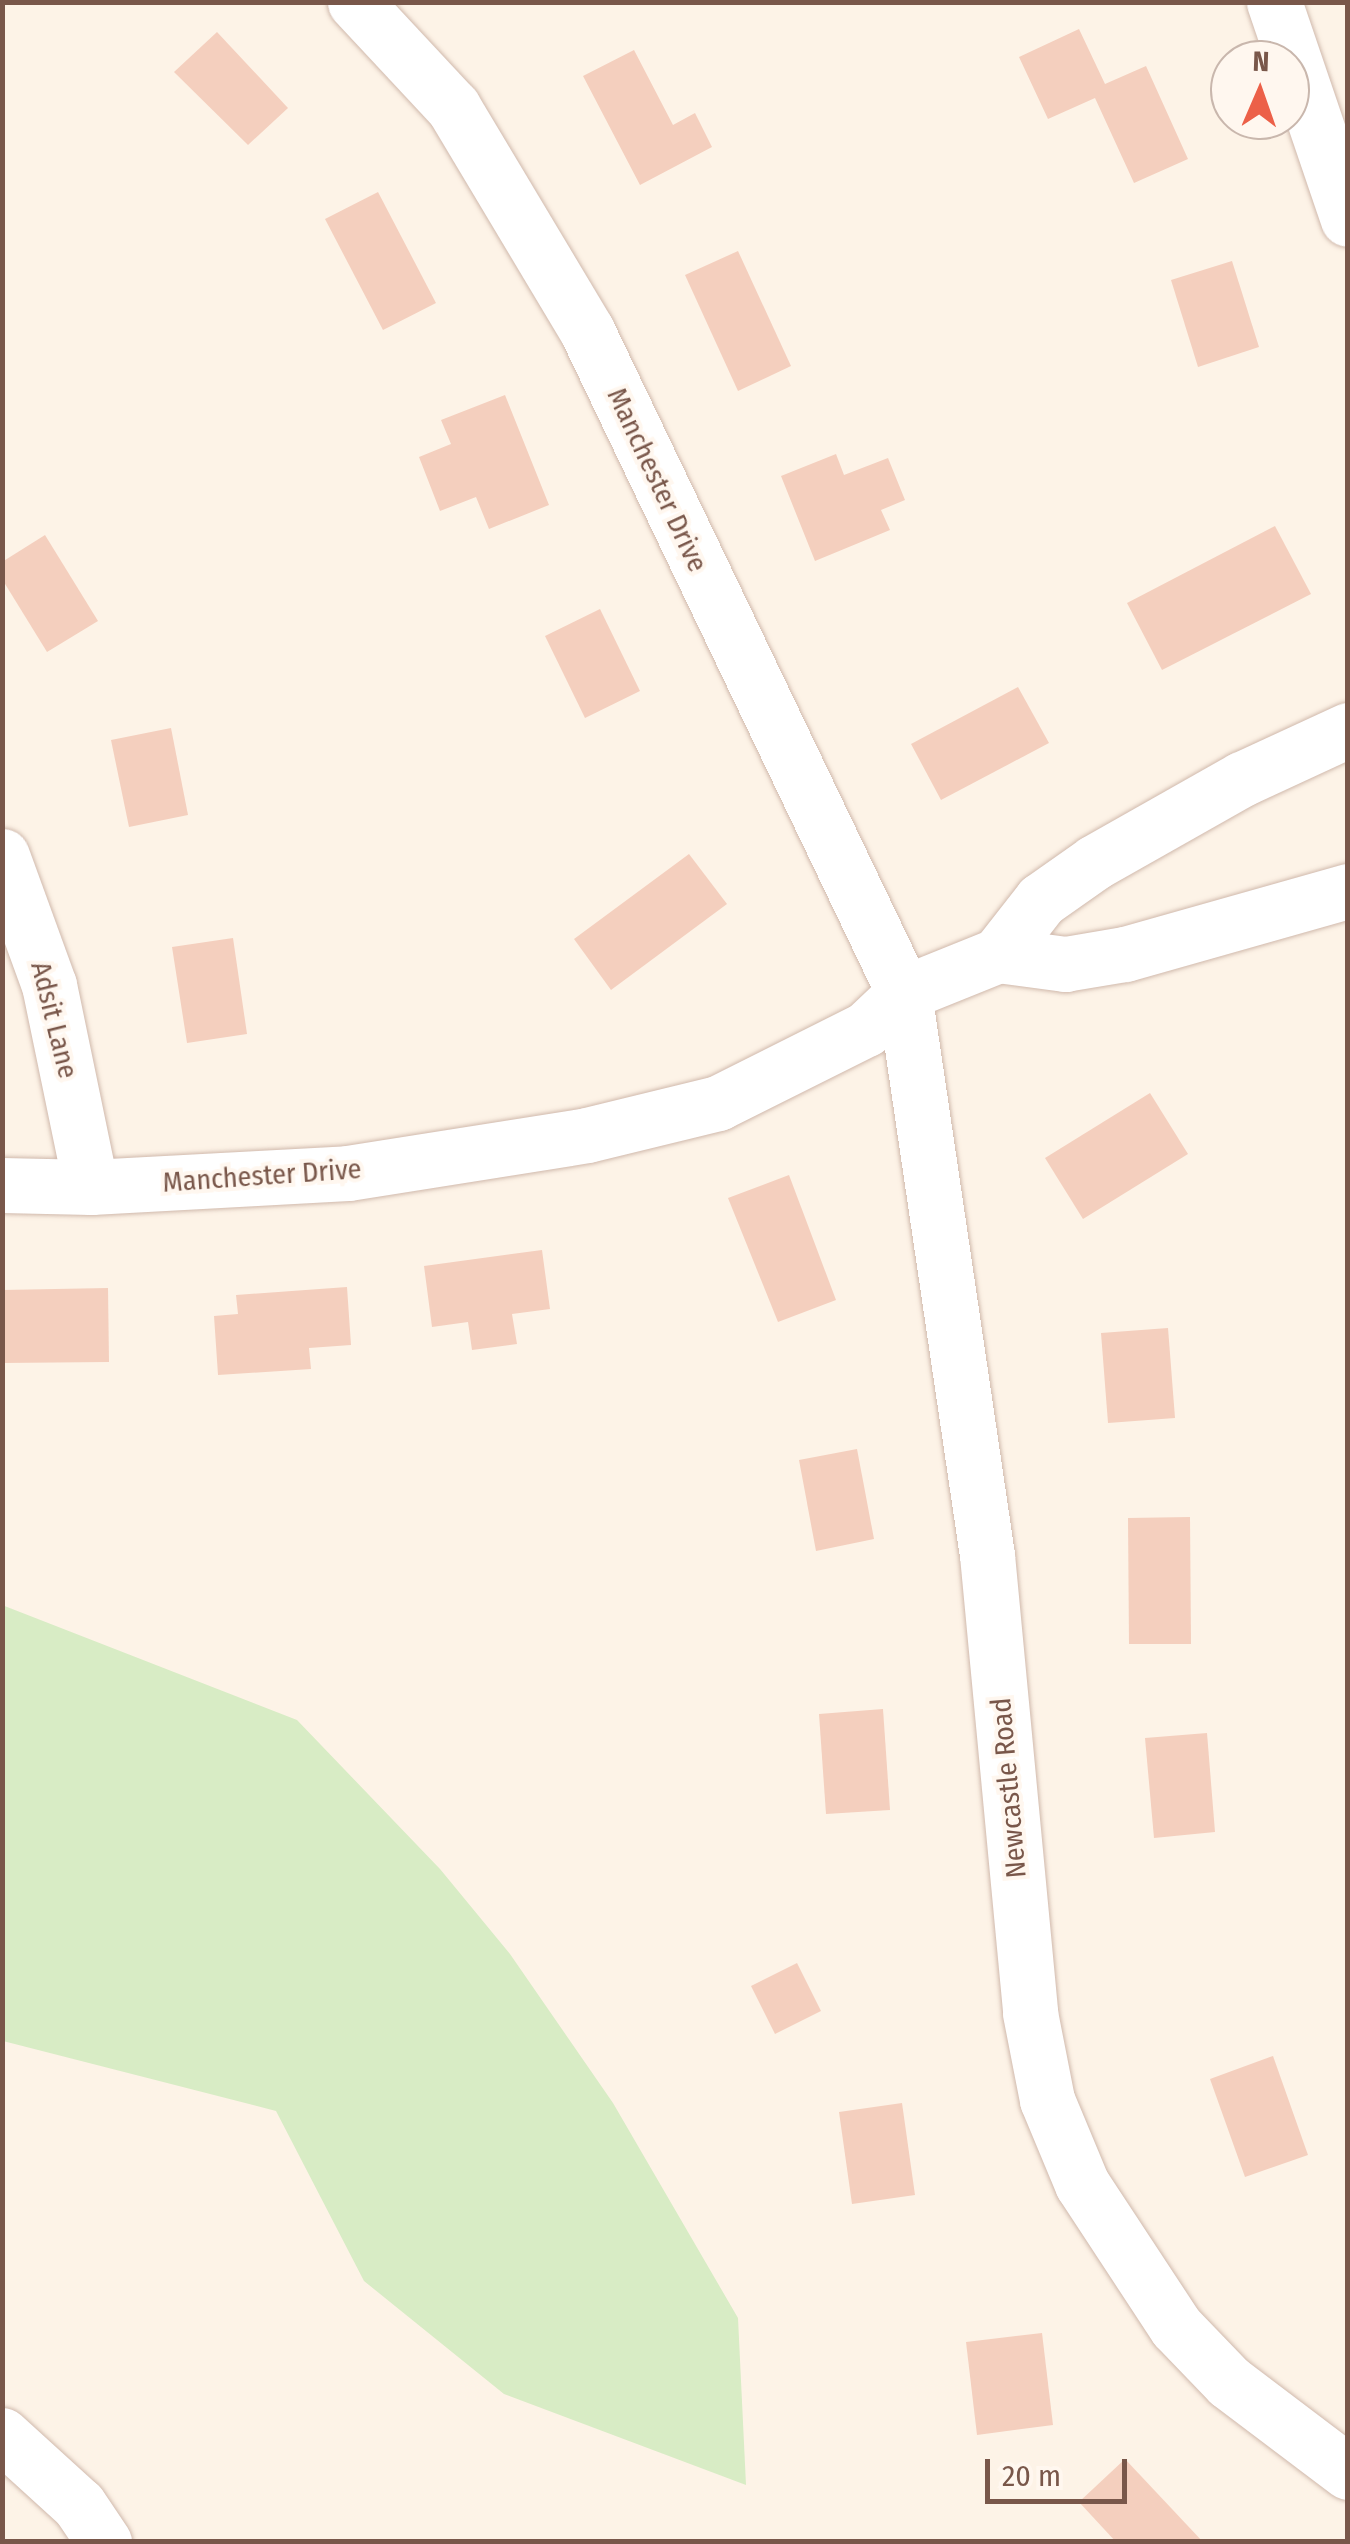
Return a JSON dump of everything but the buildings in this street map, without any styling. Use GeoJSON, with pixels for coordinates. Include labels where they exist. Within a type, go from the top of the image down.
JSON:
{"type":"FeatureCollection","features":[{"type":"Feature","properties":{"kind":"street","name":"Manchester Drive"},"geometry":{"type":"LineString","coordinates":[[355,2],[453,107],[587,331],[904,993]]}},
{"type":"Feature","properties":{"kind":"street"},"geometry":{"type":"LineString","coordinates":[[1274,2],[1348,218]]}},
{"type":"Feature","properties":{"kind":"street","name":"Manchester Drive"},"geometry":{"type":"LineString","coordinates":[[998,955],[1041,900],[1095,862],[1242,778],[1348,730]]}},
{"type":"Feature","properties":{"kind":"street","name":"Adsit Lane"},"geometry":{"type":"LineString","coordinates":[[2,856],[50,985],[91,1187]]}},
{"type":"Feature","properties":{"kind":"street","name":"Manchester Drive"},"geometry":{"type":"LineString","coordinates":[[2,1185],[91,1187],[348,1173],[587,1136],[718,1103],[866,1029],[904,993],[998,955],[1065,964],[1124,954],[1348,891]]}},
{"type":"Feature","properties":{"kind":"street","name":"Newcastle Road"},"geometry":{"type":"LineString","coordinates":[[904,993],[987,1555],[1030,2012],[1048,2100],[1082,2184],[1176,2328],[1229,2382],[1348,2472]]}},
{"type":"Feature","properties":{"kind":"street"},"geometry":{"type":"LineString","coordinates":[[2,2435],[78,2504],[104,2542]]}},
{"type":"Feature","properties":{"kind":"green space"},"geometry":{"type":"Polygon","coordinates":[[[2,1605],[297,1720],[440,1869],[510,1954],[613,2103],[738,2318],[746,2485],[504,2394],[364,2281],[276,2111],[3,2041],[2,1605]]]}}]}
